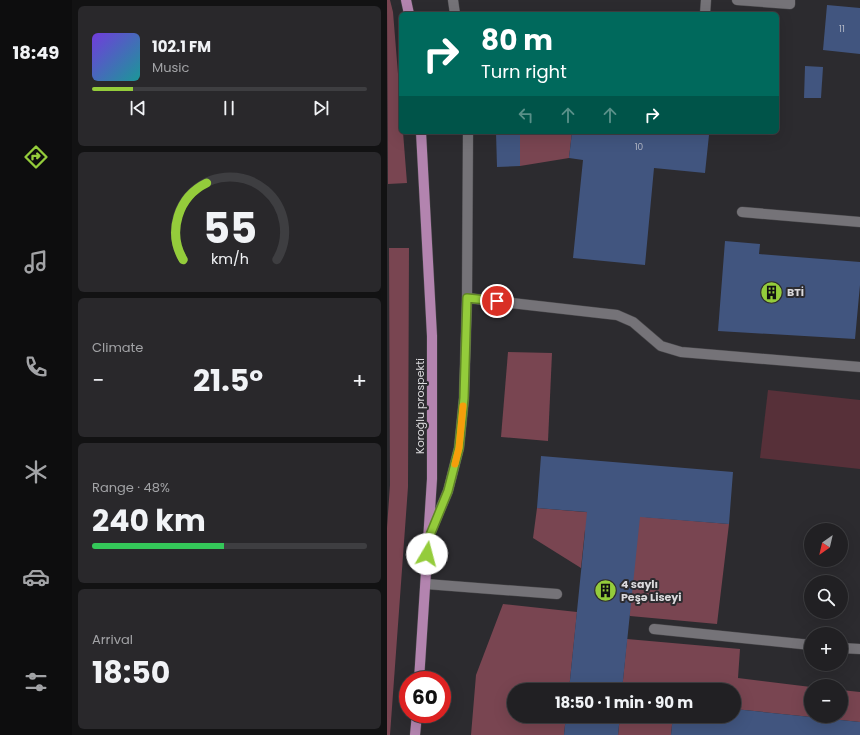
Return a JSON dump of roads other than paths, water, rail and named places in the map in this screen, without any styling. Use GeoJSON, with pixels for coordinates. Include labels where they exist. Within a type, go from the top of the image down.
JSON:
{"type":"FeatureCollection","features":[{"type":"Feature","properties":{"kind":"main road"},"geometry":{"type":"LineString","coordinates":[[406,0],[409,12]]}},
{"type":"Feature","properties":{"kind":"main road","name":"Koroğlu prospekti"},"geometry":{"type":"LineString","coordinates":[[420,671],[432,479],[433,336],[421,134]]}},
{"type":"Feature","properties":{"kind":"main road"},"geometry":{"type":"LineString","coordinates":[[415,735],[416,723]]}},
{"type":"Feature","properties":{"kind":"street"},"geometry":{"type":"LineString","coordinates":[[453,0],[455,12]]}},
{"type":"Feature","properties":{"kind":"street"},"geometry":{"type":"LineString","coordinates":[[705,12],[706,0]]}},
{"type":"Feature","properties":{"kind":"street"},"geometry":{"type":"LineString","coordinates":[[737,0],[790,4],[791,0]]}},
{"type":"Feature","properties":{"kind":"street"},"geometry":{"type":"LineString","coordinates":[[428,540],[448,491],[459,448],[464,398],[467,298],[468,134]]}},
{"type":"Feature","properties":{"kind":"street"},"geometry":{"type":"LineString","coordinates":[[742,212],[860,222]]}},
{"type":"Feature","properties":{"kind":"street"},"geometry":{"type":"LineString","coordinates":[[467,298],[617,315],[633,322],[661,346],[681,352],[860,367]]}},
{"type":"Feature","properties":{"kind":"street"},"geometry":{"type":"LineString","coordinates":[[425,584],[557,594]]}},
{"type":"Feature","properties":{"kind":"street"},"geometry":{"type":"LineString","coordinates":[[654,629],[804,644]]}},
{"type":"Feature","properties":{"kind":"street"},"geometry":{"type":"LineString","coordinates":[[848,648],[860,649]]}},
{"type":"Feature","properties":{"kind":"place","name":"BTİ"},"geometry":{"type":"Point","coordinates":[771,292]}},
{"type":"Feature","properties":{"kind":"place","name":"4 saylı Peşə Liseyi"},"geometry":{"type":"Point","coordinates":[606,590]}}]}
